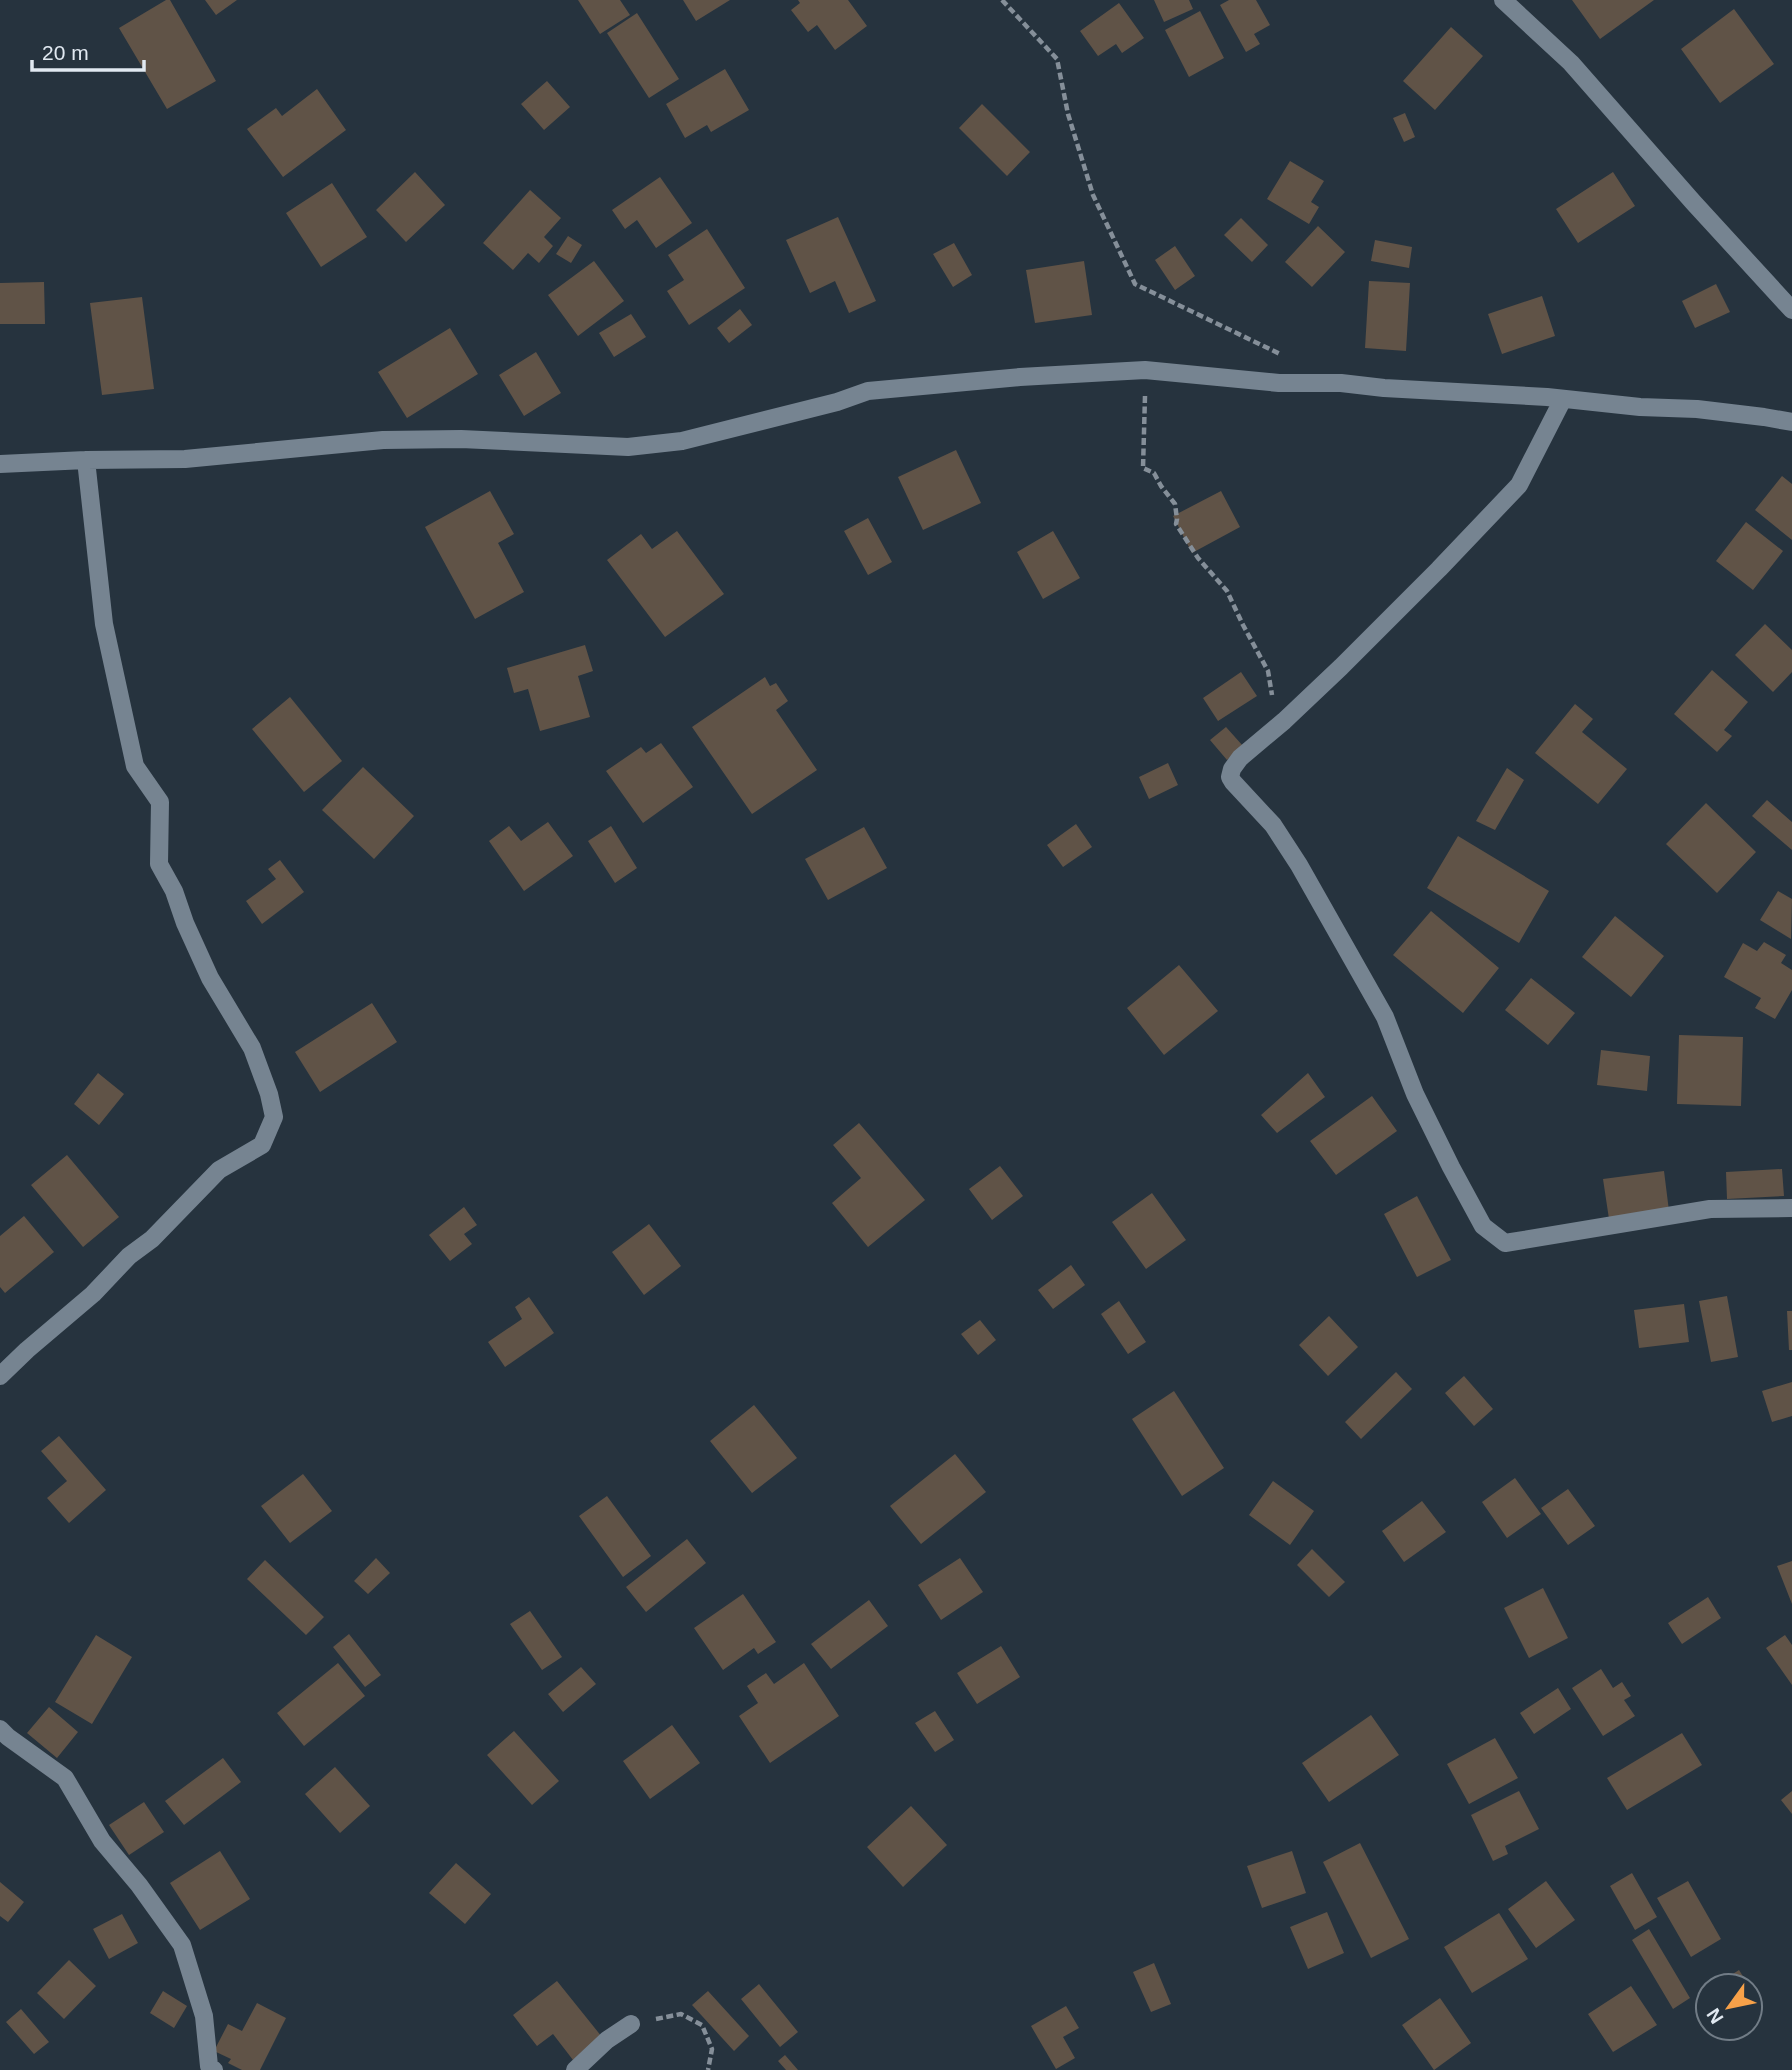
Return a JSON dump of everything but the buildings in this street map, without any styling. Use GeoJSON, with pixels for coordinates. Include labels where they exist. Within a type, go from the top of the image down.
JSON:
{"type":"FeatureCollection","features":[{"type":"Feature","properties":{"kind":"street"},"geometry":{"type":"LineString","coordinates":[[1503,0],[1571,63],[1792,310]]}},
{"type":"Feature","properties":{"kind":"street"},"geometry":{"type":"LineString","coordinates":[[0,464],[185,459],[383,440],[461,439],[628,447],[682,441],[837,402],[868,391],[1020,377],[1145,370],[1279,383],[1341,383],[1640,407],[1697,409],[1764,416],[1792,422]]}},
{"type":"Feature","properties":{"kind":"street"},"geometry":{"type":"LineString","coordinates":[[1563,399],[1519,485],[1439,569],[1284,721],[1240,758],[1231,769],[1230,777],[1273,825],[1299,865],[1385,1017],[1415,1094],[1483,1226],[1505,1243],[1710,1209],[1792,1208]]}},
{"type":"Feature","properties":{"kind":"street"},"geometry":{"type":"LineString","coordinates":[[0,1376],[93,1294],[129,1256],[152,1239],[219,1170],[262,1145],[274,1117],[269,1094],[252,1048],[210,978],[174,891],[159,864],[160,802],[135,766],[104,624],[86,460]]}},
{"type":"Feature","properties":{"kind":"street"},"geometry":{"type":"LineString","coordinates":[[0,1729],[65,1778],[102,1841],[139,1885],[182,1945],[204,2016],[209,2066],[214,2070]]}},
{"type":"Feature","properties":{"kind":"street"},"geometry":{"type":"LineString","coordinates":[[575,2070],[607,2040],[631,2024]]}},
{"type":"Feature","properties":{"kind":"path"},"geometry":{"type":"LineString","coordinates":[[1002,0],[1057,59],[1068,114],[1093,195],[1135,284],[1280,354]]}},
{"type":"Feature","properties":{"kind":"path"},"geometry":{"type":"LineString","coordinates":[[1145,370],[1143,468],[1154,473],[1175,504],[1176,524],[1198,558],[1227,591],[1242,625],[1269,671],[1273,700],[1284,721]]}},
{"type":"Feature","properties":{"kind":"path"},"geometry":{"type":"LineString","coordinates":[[631,2024],[681,2014],[702,2025],[712,2049],[708,2070]]}}]}
